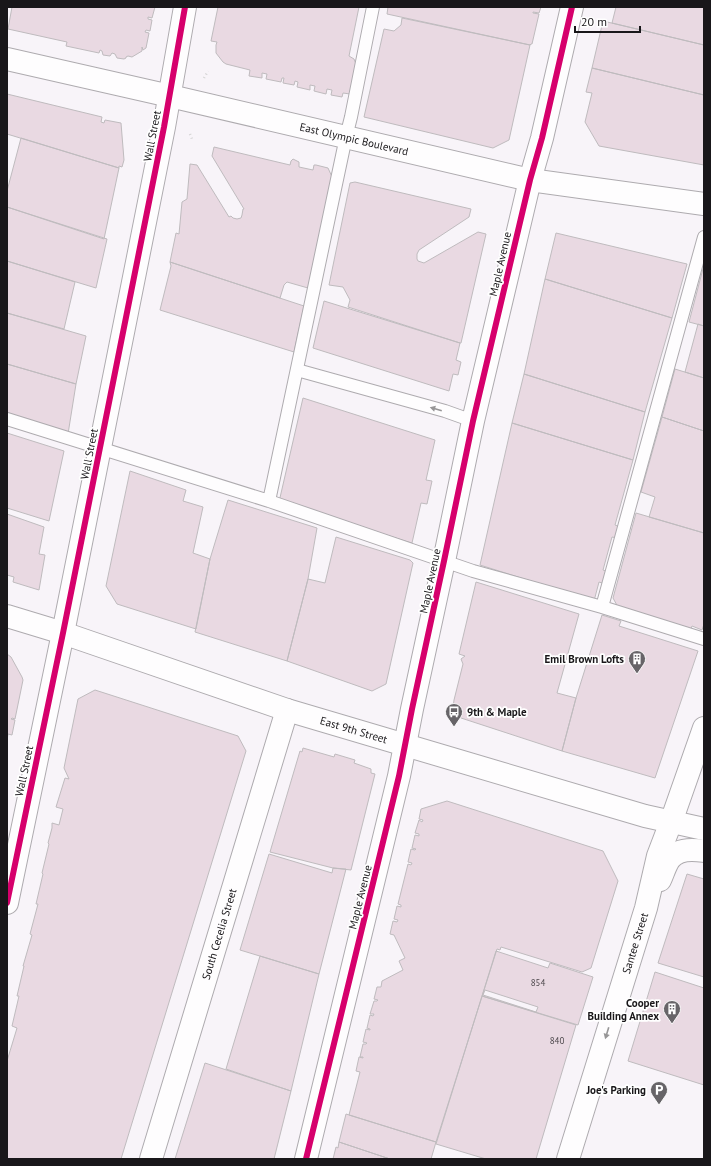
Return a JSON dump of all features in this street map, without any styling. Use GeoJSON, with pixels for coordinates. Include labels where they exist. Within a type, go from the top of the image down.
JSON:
{"type":"FeatureCollection","features":[{"type":"Feature","properties":{"kind":"street","name":"Wall Street"},"geometry":{"type":"LineString","coordinates":[[7,903],[63,633],[170,96],[185,7]]}},
{"type":"Feature","properties":{"kind":"street","name":"Maple Avenue"},"geometry":{"type":"LineString","coordinates":[[306,1159],[398,784],[412,709],[473,421],[530,180],[542,138],[572,7]]}},
{"type":"Feature","properties":{"kind":"street","name":"East Olympic Boulevard"},"geometry":{"type":"LineString","coordinates":[[7,59],[530,180],[704,204]]}},
{"type":"Feature","properties":{"kind":"street","name":"East 9th Street"},"geometry":{"type":"LineString","coordinates":[[7,616],[63,633],[287,710],[645,816],[704,829]]}},
{"type":"Feature","properties":{"kind":"street","name":"South Cecelia Street"},"geometry":{"type":"LineString","coordinates":[[151,1159],[287,710]]}},
{"type":"Feature","properties":{"kind":"street","name":"Santee Street"},"geometry":{"type":"LineString","coordinates":[[568,1159],[646,908],[658,856],[672,822],[704,728]]}},
{"type":"Feature","properties":{"kind":"street"},"geometry":{"type":"LineString","coordinates":[[646,908],[669,860],[676,853],[692,849],[704,851]]}},
{"type":"Feature","properties":{"kind":"lane"},"geometry":{"type":"LineString","coordinates":[[269,501],[373,7]]}},
{"type":"Feature","properties":{"kind":"lane"},"geometry":{"type":"LineString","coordinates":[[602,607],[704,237]]}},
{"type":"Feature","properties":{"kind":"lane"},"geometry":{"type":"LineString","coordinates":[[297,370],[445,411],[473,421]]}},
{"type":"Feature","properties":{"kind":"lane"},"geometry":{"type":"LineString","coordinates":[[7,419],[269,501],[473,571],[602,607],[704,639]]}},
{"type":"Feature","properties":{"kind":"path"},"geometry":{"type":"LineString","coordinates":[[204,78],[208,71]]}},
{"type":"Feature","properties":{"kind":"path"},"geometry":{"type":"LineString","coordinates":[[190,134],[192,139]]}},
{"type":"Feature","properties":{"kind":"building"},"geometry":{"type":"Polygon","coordinates":[[[12,7],[155,7],[152,18],[148,17],[148,19],[152,20],[150,31],[146,30],[145,32],[149,33],[146,48],[143,50],[142,47],[142,51],[132,57],[128,56],[124,59],[117,58],[115,54],[112,53],[110,56],[103,55],[102,51],[100,50],[99,53],[66,46],[67,42],[8,29],[12,7]]]}},
{"type":"Feature","properties":{"kind":"building"},"geometry":{"type":"Polygon","coordinates":[[[218,7],[359,7],[349,56],[354,59],[356,64],[350,94],[343,93],[342,97],[331,95],[332,90],[327,89],[326,94],[314,91],[315,86],[310,85],[310,90],[297,87],[298,82],[295,81],[294,85],[283,83],[284,78],[282,78],[281,82],[266,79],[267,74],[262,73],[262,78],[249,76],[250,70],[226,64],[216,53],[217,42],[211,41],[218,7]]]}},
{"type":"Feature","properties":{"kind":"building"},"geometry":{"type":"Polygon","coordinates":[[[388,7],[541,7],[539,13],[533,12],[539,14],[532,44],[530,45],[387,14],[388,7]]]}},
{"type":"Feature","properties":{"kind":"building"},"geometry":{"type":"Polygon","coordinates":[[[616,7],[704,7],[704,45],[612,23],[616,7]]]}},
{"type":"Feature","properties":{"kind":"building"},"geometry":{"type":"Polygon","coordinates":[[[402,18],[530,45],[509,140],[493,148],[364,117],[384,29],[394,31],[401,25],[402,18]]]}},
{"type":"Feature","properties":{"kind":"building"},"geometry":{"type":"Polygon","coordinates":[[[603,21],[704,45],[704,95],[592,68],[603,21]]]}},
{"type":"Feature","properties":{"kind":"building"},"geometry":{"type":"Polygon","coordinates":[[[592,68],[704,95],[704,165],[599,146],[585,122],[592,93],[586,92],[592,68]]]}},
{"type":"Feature","properties":{"kind":"building"},"geometry":{"type":"Polygon","coordinates":[[[7,94],[102,117],[101,122],[104,123],[105,120],[121,123],[124,160],[122,167],[119,166],[119,168],[7,134],[7,94]]]}},
{"type":"Feature","properties":{"kind":"building"},"geometry":{"type":"Polygon","coordinates":[[[21,138],[119,168],[104,239],[7,207],[7,191],[21,138]]]}},
{"type":"Feature","properties":{"kind":"building"},"geometry":{"type":"Polygon","coordinates":[[[214,147],[290,165],[293,159],[299,162],[299,167],[313,170],[314,165],[328,168],[333,179],[313,274],[311,274],[308,288],[287,282],[284,285],[280,298],[170,262],[176,233],[179,234],[182,202],[187,199],[190,164],[197,165],[229,217],[231,216],[237,219],[241,218],[244,209],[212,156],[214,147]]]}},
{"type":"Feature","properties":{"kind":"building"},"geometry":{"type":"Polygon","coordinates":[[[355,182],[471,209],[469,217],[419,250],[417,254],[418,261],[424,263],[478,232],[486,234],[461,343],[348,307],[350,300],[343,287],[329,285],[350,183],[355,182]]]}},
{"type":"Feature","properties":{"kind":"building"},"geometry":{"type":"Polygon","coordinates":[[[7,207],[107,239],[96,288],[7,261],[7,207]]]}},
{"type":"Feature","properties":{"kind":"building"},"geometry":{"type":"Polygon","coordinates":[[[556,233],[687,264],[672,318],[545,279],[556,233]]]}},
{"type":"Feature","properties":{"kind":"building"},"geometry":{"type":"Polygon","coordinates":[[[7,261],[75,282],[64,329],[7,313],[7,261]]]}},
{"type":"Feature","properties":{"kind":"building"},"geometry":{"type":"Polygon","coordinates":[[[170,262],[304,306],[294,352],[160,310],[171,266],[170,262]]]}},
{"type":"Feature","properties":{"kind":"building"},"geometry":{"type":"Polygon","coordinates":[[[704,265],[704,326],[689,322],[704,265]]]}},
{"type":"Feature","properties":{"kind":"building"},"geometry":{"type":"Polygon","coordinates":[[[545,279],[672,318],[645,412],[524,374],[545,279]]]}},
{"type":"Feature","properties":{"kind":"building"},"geometry":{"type":"Polygon","coordinates":[[[324,301],[460,343],[456,360],[461,362],[458,375],[453,374],[449,391],[313,348],[324,301]]]}},
{"type":"Feature","properties":{"kind":"building"},"geometry":{"type":"Polygon","coordinates":[[[7,313],[86,336],[76,384],[7,364],[7,313]]]}},
{"type":"Feature","properties":{"kind":"building"},"geometry":{"type":"Polygon","coordinates":[[[698,324],[704,326],[704,378],[685,372],[698,324]]]}},
{"type":"Feature","properties":{"kind":"building"},"geometry":{"type":"Polygon","coordinates":[[[7,364],[76,384],[68,434],[7,415],[7,364]]]}},
{"type":"Feature","properties":{"kind":"building"},"geometry":{"type":"Polygon","coordinates":[[[675,369],[704,378],[704,431],[662,417],[675,369]]]}},
{"type":"Feature","properties":{"kind":"building"},"geometry":{"type":"Polygon","coordinates":[[[524,374],[645,412],[633,460],[512,423],[524,374]]]}},
{"type":"Feature","properties":{"kind":"building"},"geometry":{"type":"Polygon","coordinates":[[[303,398],[435,440],[426,480],[432,481],[427,504],[421,503],[412,543],[279,502],[303,398]]]}},
{"type":"Feature","properties":{"kind":"building"},"geometry":{"type":"Polygon","coordinates":[[[662,417],[704,431],[704,533],[649,517],[655,497],[641,492],[662,417]]]}},
{"type":"Feature","properties":{"kind":"building"},"geometry":{"type":"Polygon","coordinates":[[[512,423],[633,460],[615,525],[620,527],[617,538],[612,537],[603,570],[608,572],[605,584],[599,582],[594,601],[480,565],[512,423]]]}},
{"type":"Feature","properties":{"kind":"building"},"geometry":{"type":"Polygon","coordinates":[[[7,433],[64,451],[49,521],[7,508],[7,433]]]}},
{"type":"Feature","properties":{"kind":"building"},"geometry":{"type":"Polygon","coordinates":[[[130,471],[186,490],[183,501],[203,507],[193,553],[210,559],[196,629],[117,604],[106,586],[130,471]]]}},
{"type":"Feature","properties":{"kind":"building"},"geometry":{"type":"Polygon","coordinates":[[[228,500],[317,528],[308,579],[287,661],[195,632],[210,559],[228,500]]]}},
{"type":"Feature","properties":{"kind":"building"},"geometry":{"type":"Polygon","coordinates":[[[636,513],[704,533],[704,624],[702,630],[692,626],[690,631],[619,609],[613,598],[636,513]]]}},
{"type":"Feature","properties":{"kind":"building"},"geometry":{"type":"Polygon","coordinates":[[[7,514],[44,527],[39,554],[45,555],[39,590],[13,582],[14,577],[7,575],[7,514]]]}},
{"type":"Feature","properties":{"kind":"building"},"geometry":{"type":"Polygon","coordinates":[[[336,537],[410,560],[413,563],[386,684],[372,691],[287,661],[308,579],[325,583],[336,537]]]}},
{"type":"Feature","properties":{"kind":"building"},"geometry":{"type":"Polygon","coordinates":[[[476,582],[579,614],[557,693],[576,698],[562,751],[461,718],[454,712],[454,700],[463,664],[461,659],[465,656],[459,654],[476,582]]]}},
{"type":"Feature","properties":{"kind":"building","name":"Emil Brown Lofts"},"geometry":{"type":"Polygon","coordinates":[[[602,615],[621,621],[619,626],[698,651],[655,778],[562,751],[576,698],[602,615]]]}},
{"type":"Feature","properties":{"kind":"building"},"geometry":{"type":"Polygon","coordinates":[[[7,654],[11,657],[23,680],[15,719],[11,719],[15,720],[12,735],[8,734],[7,740],[7,654]]]}},
{"type":"Feature","properties":{"kind":"building"},"geometry":{"type":"Polygon","coordinates":[[[95,690],[238,736],[246,751],[121,1159],[7,1159],[7,1061],[17,1028],[12,1026],[19,996],[17,996],[23,966],[32,935],[30,934],[38,904],[36,904],[52,823],[59,825],[63,809],[56,807],[65,778],[69,779],[64,768],[78,699],[95,690]]]}},
{"type":"Feature","properties":{"kind":"building"},"geometry":{"type":"Polygon","coordinates":[[[303,748],[334,757],[335,754],[355,760],[354,763],[371,769],[371,773],[375,774],[351,870],[333,868],[270,852],[300,751],[302,752],[303,748]]]}},
{"type":"Feature","properties":{"kind":"building"},"geometry":{"type":"Polygon","coordinates":[[[447,801],[603,851],[618,881],[591,968],[582,972],[501,947],[500,950],[497,949],[436,1142],[349,1115],[360,1072],[356,1071],[359,1057],[363,1058],[360,1057],[363,1044],[367,1043],[363,1042],[366,1029],[370,1030],[367,1028],[370,1015],[373,1016],[374,1014],[370,1014],[374,1001],[378,1000],[374,999],[377,987],[381,987],[382,981],[403,970],[399,961],[405,958],[394,935],[390,934],[393,921],[397,922],[398,920],[394,919],[397,906],[401,907],[401,905],[398,904],[408,864],[411,865],[412,863],[408,862],[411,849],[416,849],[412,848],[415,835],[419,836],[419,834],[415,833],[419,820],[422,822],[423,820],[419,819],[421,809],[447,801]]]}},
{"type":"Feature","properties":{"kind":"building"},"geometry":{"type":"Polygon","coordinates":[[[269,854],[332,873],[333,868],[346,869],[319,974],[240,950],[269,854]]]}},
{"type":"Feature","properties":{"kind":"building"},"geometry":{"type":"Polygon","coordinates":[[[687,874],[704,879],[704,977],[658,963],[687,874]]]}},
{"type":"Feature","properties":{"kind":"building"},"geometry":{"type":"Polygon","coordinates":[[[496,951],[548,968],[550,963],[593,977],[578,1025],[482,996],[496,951]],[[485,990],[483,995],[536,1012],[538,1007],[485,990]]]}},
{"type":"Feature","properties":{"kind":"building"},"geometry":{"type":"Polygon","coordinates":[[[260,956],[319,974],[291,1091],[226,1069],[260,956]]]}},
{"type":"Feature","properties":{"kind":"building","name":"Cooper Building Annex"},"geometry":{"type":"Polygon","coordinates":[[[655,972],[704,988],[704,1085],[628,1061],[655,972]]]}},
{"type":"Feature","properties":{"kind":"building"},"geometry":{"type":"Polygon","coordinates":[[[482,996],[576,1025],[536,1159],[486,1159],[436,1144],[482,996]]]}},
{"type":"Feature","properties":{"kind":"building"},"geometry":{"type":"Polygon","coordinates":[[[205,1063],[291,1091],[274,1159],[175,1159],[205,1063]]]}},
{"type":"Feature","properties":{"kind":"building"},"geometry":{"type":"Polygon","coordinates":[[[346,1114],[436,1142],[431,1159],[390,1159],[339,1142],[346,1114]]]}},
{"type":"Feature","properties":{"kind":"building"},"geometry":{"type":"Polygon","coordinates":[[[339,1142],[390,1159],[333,1159],[339,1142]]]}},
{"type":"Feature","properties":{"kind":"cycle path"},"geometry":{"type":"LineString","coordinates":[[7,903],[63,633],[164,127],[185,7]]}},
{"type":"Feature","properties":{"kind":"cycle path"},"geometry":{"type":"LineString","coordinates":[[306,1159],[399,776],[473,421],[530,180],[542,138],[572,7]]}},
{"type":"Feature","properties":{"kind":"place","name":"Emil Brown Lofts"},"geometry":{"type":"Point","coordinates":[637,674]}},
{"type":"Feature","properties":{"kind":"place","name":"9th & Maple"},"geometry":{"type":"Point","coordinates":[454,727]}},
{"type":"Feature","properties":{"kind":"place","name":"Cooper Building Annex"},"geometry":{"type":"Point","coordinates":[672,1024]}},
{"type":"Feature","properties":{"kind":"place","name":"Joe's Parking"},"geometry":{"type":"Point","coordinates":[659,1105]}}]}
